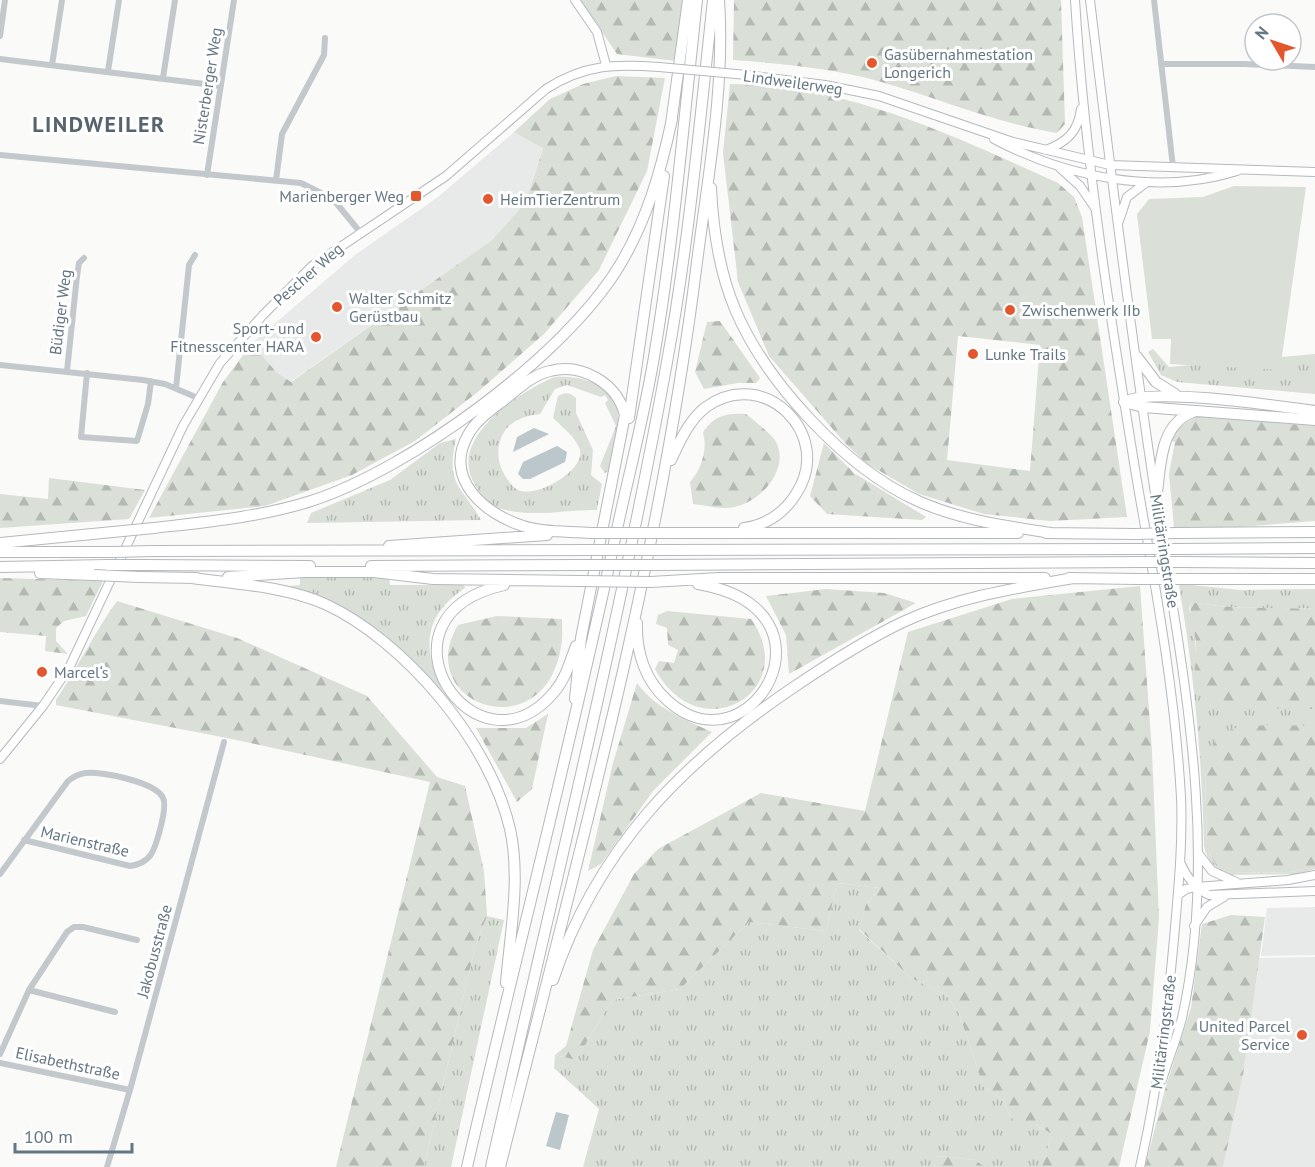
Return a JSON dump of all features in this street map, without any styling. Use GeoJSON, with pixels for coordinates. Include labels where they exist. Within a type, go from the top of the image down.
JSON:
{"type":"FeatureCollection","features":[{"type":"Feature","properties":{"kind":"highway"},"geometry":{"type":"LineString","coordinates":[[606,518],[626,435],[688,0]]}},
{"type":"Feature","properties":{"kind":"highway"},"geometry":{"type":"LineString","coordinates":[[467,1167],[504,1010],[530,914],[595,635],[654,357],[676,202],[697,0]]}},
{"type":"Feature","properties":{"kind":"highway"},"geometry":{"type":"LineString","coordinates":[[491,1167],[611,641],[668,359],[696,166],[713,0]]}},
{"type":"Feature","properties":{"kind":"highway"},"geometry":{"type":"LineString","coordinates":[[500,1167],[639,596],[685,359],[711,151],[722,33],[719,0]]}},
{"type":"Feature","properties":{"kind":"highway"},"geometry":{"type":"LineString","coordinates":[[0,543],[154,528],[263,513],[310,502],[366,479],[414,452],[479,405],[576,324],[618,267],[655,187],[663,165],[672,119]]}},
{"type":"Feature","properties":{"kind":"highway"},"geometry":{"type":"LineString","coordinates":[[711,151],[714,226],[721,264],[734,306],[756,350],[810,418],[862,466],[892,488],[918,501],[981,522],[1051,533]]}},
{"type":"Feature","properties":{"kind":"highway"},"geometry":{"type":"LineString","coordinates":[[1137,357],[1156,382],[1180,397]]}},
{"type":"Feature","properties":{"kind":"highway"},"geometry":{"type":"LineString","coordinates":[[568,748],[581,638],[625,415],[615,393],[604,382],[579,370],[549,371],[524,384],[474,426],[461,453],[461,467],[469,491],[489,510],[522,526],[591,533]]}},
{"type":"Feature","properties":{"kind":"highway"},"geometry":{"type":"LineString","coordinates":[[663,476],[690,423],[706,407],[719,400],[749,395],[765,398],[791,414],[801,426],[808,459],[802,486],[790,504],[765,523],[708,533]]}},
{"type":"Feature","properties":{"kind":"highway"},"geometry":{"type":"LineString","coordinates":[[1124,402],[1180,397],[1315,411]]}},
{"type":"Feature","properties":{"kind":"highway"},"geometry":{"type":"LineString","coordinates":[[1143,402],[1195,411],[1315,420]]}},
{"type":"Feature","properties":{"kind":"highway"},"geometry":{"type":"LineString","coordinates":[[1156,500],[1167,436],[1176,421],[1195,411]]}},
{"type":"Feature","properties":{"kind":"highway"},"geometry":{"type":"LineString","coordinates":[[1288,532],[1315,526]]}},
{"type":"Feature","properties":{"kind":"highway"},"geometry":{"type":"LineString","coordinates":[[353,551],[405,544],[591,533],[1315,532]]}},
{"type":"Feature","properties":{"kind":"highway"},"geometry":{"type":"LineString","coordinates":[[0,552],[1315,548]]}},
{"type":"Feature","properties":{"kind":"highway"},"geometry":{"type":"LineString","coordinates":[[0,567],[1315,563]]}},
{"type":"Feature","properties":{"kind":"highway"},"geometry":{"type":"LineString","coordinates":[[13,567],[38,573],[139,577],[260,577],[305,572],[374,572],[433,579],[536,582],[651,582],[719,578],[1315,579]]}},
{"type":"Feature","properties":{"kind":"highway"},"geometry":{"type":"LineString","coordinates":[[192,578],[298,595],[323,604],[353,620],[378,638],[420,676],[455,720],[485,765],[500,797],[510,830],[513,889],[504,1010]]}},
{"type":"Feature","properties":{"kind":"highway"},"geometry":{"type":"LineString","coordinates":[[534,1030],[562,952],[585,902],[636,827],[678,779],[708,750],[833,661],[903,622],[952,604],[994,593],[1074,578]]}},
{"type":"Feature","properties":{"kind":"highway"},"geometry":{"type":"LineString","coordinates":[[639,596],[637,644],[646,672],[662,696],[683,712],[697,717],[712,720],[739,713],[765,692],[772,678],[776,650],[768,624],[759,612],[738,595],[718,588],[680,581]]}},
{"type":"Feature","properties":{"kind":"highway"},"geometry":{"type":"LineString","coordinates":[[536,582],[505,585],[472,596],[454,612],[441,630],[437,653],[442,680],[459,703],[475,714],[492,719],[508,719],[524,716],[542,705],[562,680],[591,594]]}},
{"type":"Feature","properties":{"kind":"main road"},"geometry":{"type":"LineString","coordinates":[[576,0],[597,32],[606,64]]}},
{"type":"Feature","properties":{"kind":"main road","name":"Militärringstraße"},"geometry":{"type":"LineString","coordinates":[[1075,0],[1095,208],[1174,718],[1181,800],[1178,895],[1155,1101]]}},
{"type":"Feature","properties":{"kind":"main road","name":"Militärringstraße"},"geometry":{"type":"LineString","coordinates":[[1090,0],[1111,178],[1189,718],[1198,852],[1193,927],[1181,1020],[1155,1101],[1140,1167]]}},
{"type":"Feature","properties":{"kind":"main road","name":"Lindweilerweg"},"geometry":{"type":"LineString","coordinates":[[606,64],[747,75],[825,85],[879,96],[974,129],[1046,150],[1110,165],[1315,172]]}},
{"type":"Feature","properties":{"kind":"main road","name":"Pescher Weg"},"geometry":{"type":"LineString","coordinates":[[0,759],[43,706],[76,656],[198,398],[220,363],[262,315],[312,266],[446,176],[546,89],[564,78],[606,64]]}},
{"type":"Feature","properties":{"kind":"main road"},"geometry":{"type":"LineString","coordinates":[[1046,150],[1058,146],[1074,134],[1080,119],[1083,97]]}},
{"type":"Feature","properties":{"kind":"main road","name":"Lindweilerweg"},"geometry":{"type":"LineString","coordinates":[[974,129],[1011,149],[1057,166],[1111,178],[1147,182],[1200,179],[1237,171]]}},
{"type":"Feature","properties":{"kind":"main road"},"geometry":{"type":"LineString","coordinates":[[1057,166],[1080,186],[1095,208]]}},
{"type":"Feature","properties":{"kind":"main road"},"geometry":{"type":"LineString","coordinates":[[1118,224],[1128,197],[1147,182]]}},
{"type":"Feature","properties":{"kind":"main road"},"geometry":{"type":"LineString","coordinates":[[1198,852],[1212,871],[1246,884]]}},
{"type":"Feature","properties":{"kind":"main road"},"geometry":{"type":"LineString","coordinates":[[1180,861],[1187,877],[1196,887],[1209,895],[1315,891]]}},
{"type":"Feature","properties":{"kind":"main road"},"geometry":{"type":"LineString","coordinates":[[1178,895],[1186,889],[1196,887],[1246,884],[1315,875]]}},
{"type":"Feature","properties":{"kind":"main road"},"geometry":{"type":"LineString","coordinates":[[1193,927],[1211,902],[1231,895]]}},
{"type":"Feature","properties":{"kind":"street"},"geometry":{"type":"LineString","coordinates":[[0,36],[5,0]]}},
{"type":"Feature","properties":{"kind":"street"},"geometry":{"type":"LineString","coordinates":[[52,65],[62,0]]}},
{"type":"Feature","properties":{"kind":"street"},"geometry":{"type":"LineString","coordinates":[[108,71],[119,0]]}},
{"type":"Feature","properties":{"kind":"street"},"geometry":{"type":"LineString","coordinates":[[163,78],[175,0]]}},
{"type":"Feature","properties":{"kind":"street","name":"Nisterberger Weg"},"geometry":{"type":"LineString","coordinates":[[207,175],[234,0]]}},
{"type":"Feature","properties":{"kind":"street"},"geometry":{"type":"LineString","coordinates":[[1154,0],[1173,167]]}},
{"type":"Feature","properties":{"kind":"street"},"geometry":{"type":"LineString","coordinates":[[276,180],[282,134],[324,55],[325,38]]}},
{"type":"Feature","properties":{"kind":"street"},"geometry":{"type":"LineString","coordinates":[[0,59],[221,86]]}},
{"type":"Feature","properties":{"kind":"street"},"geometry":{"type":"LineString","coordinates":[[1161,64],[1315,67]]}},
{"type":"Feature","properties":{"kind":"street"},"geometry":{"type":"LineString","coordinates":[[0,155],[301,183],[325,194],[341,206],[360,232]]}},
{"type":"Feature","properties":{"kind":"street"},"geometry":{"type":"LineString","coordinates":[[176,388],[189,265],[195,255]]}},
{"type":"Feature","properties":{"kind":"street","name":"Büdiger Weg"},"geometry":{"type":"LineString","coordinates":[[67,371],[76,276],[84,258]]}},
{"type":"Feature","properties":{"kind":"street"},"geometry":{"type":"LineString","coordinates":[[0,365],[151,381],[176,388],[198,398]]}},
{"type":"Feature","properties":{"kind":"street"},"geometry":{"type":"LineString","coordinates":[[87,374],[81,437],[137,441],[148,404],[151,381]]}},
{"type":"Feature","properties":{"kind":"street"},"geometry":{"type":"LineString","coordinates":[[0,701],[43,706]]}},
{"type":"Feature","properties":{"kind":"street","name":"Jakobusstraße"},"geometry":{"type":"LineString","coordinates":[[107,1167],[224,742]]}},
{"type":"Feature","properties":{"kind":"street","name":"Marienstraße"},"geometry":{"type":"LineString","coordinates":[[0,874],[24,840],[68,781],[84,773],[152,787],[160,793],[165,803],[153,851],[149,858],[138,865],[129,866],[24,840]]}},
{"type":"Feature","properties":{"kind":"street"},"geometry":{"type":"LineString","coordinates":[[0,1054],[29,990],[54,949],[74,927],[137,940]]}},
{"type":"Feature","properties":{"kind":"street"},"geometry":{"type":"LineString","coordinates":[[29,990],[115,1012]]}},
{"type":"Feature","properties":{"kind":"street","name":"Elisabethstraße"},"geometry":{"type":"LineString","coordinates":[[0,1063],[130,1090]]}},
{"type":"Feature","properties":{"kind":"shaded area"},"geometry":{"type":"Polygon","coordinates":[[[514,132],[543,147],[526,202],[492,240],[290,382],[276,372],[252,343],[355,255],[438,197],[514,132]]]}},
{"type":"Feature","properties":{"kind":"shaded area"},"geometry":{"type":"Polygon","coordinates":[[[534,428],[549,434],[513,452],[517,437],[534,428]]]}},
{"type":"Feature","properties":{"kind":"shaded area"},"geometry":{"type":"Polygon","coordinates":[[[557,446],[567,452],[565,462],[530,479],[523,479],[518,474],[523,462],[557,446]]]}},
{"type":"Feature","properties":{"kind":"shaded area"},"geometry":{"type":"Polygon","coordinates":[[[1315,907],[1315,955],[1261,956],[1267,908],[1315,907]]]}},
{"type":"Feature","properties":{"kind":"shaded area"},"geometry":{"type":"Polygon","coordinates":[[[1315,957],[1315,1167],[1223,1167],[1243,1075],[1259,958],[1315,957]]]}},
{"type":"Feature","properties":{"kind":"shaded area"},"geometry":{"type":"Polygon","coordinates":[[[556,1112],[569,1115],[560,1150],[546,1146],[556,1112]]]}},
{"type":"Feature","properties":{"kind":"green space"},"geometry":{"type":"Polygon","coordinates":[[[580,0],[683,0],[676,61],[617,54],[580,0]]]}},
{"type":"Feature","properties":{"kind":"green space"},"geometry":{"type":"Polygon","coordinates":[[[734,0],[1061,0],[1065,124],[1057,133],[1034,129],[844,73],[733,60],[734,0]]]}},
{"type":"Feature","properties":{"kind":"green space"},"geometry":{"type":"Polygon","coordinates":[[[616,76],[665,78],[647,171],[599,270],[544,334],[479,391],[415,441],[352,475],[265,506],[149,518],[223,382],[252,343],[276,372],[291,382],[492,240],[526,202],[543,148],[514,132],[550,99],[583,84],[616,76]]]}},
{"type":"Feature","properties":{"kind":"green space"},"geometry":{"type":"Polygon","coordinates":[[[730,84],[773,86],[858,103],[899,116],[1058,183],[1074,197],[1082,217],[1127,517],[1050,521],[984,514],[919,494],[866,463],[845,443],[769,356],[738,282],[723,153],[730,84]],[[958,336],[947,460],[1030,471],[1040,345],[958,336]]]}},
{"type":"Feature","properties":{"kind":"green space"},"geometry":{"type":"Polygon","coordinates":[[[1234,186],[1306,187],[1280,370],[1170,364],[1171,339],[1152,339],[1137,214],[1149,199],[1203,197],[1234,186]]]}},
{"type":"Feature","properties":{"kind":"green space"},"geometry":{"type":"Polygon","coordinates":[[[720,321],[760,378],[756,383],[738,383],[704,389],[695,372],[707,322],[720,321]]]}},
{"type":"Feature","properties":{"kind":"green space"},"geometry":{"type":"Polygon","coordinates":[[[1153,349],[1169,367],[1315,354],[1315,394],[1177,382],[1161,375],[1148,352],[1153,349]]]}},
{"type":"Feature","properties":{"kind":"green space"},"geometry":{"type":"Polygon","coordinates":[[[554,377],[585,380],[603,388],[610,394],[618,413],[618,427],[610,470],[605,473],[600,466],[616,426],[605,403],[608,400],[605,395],[601,397],[567,385],[555,389],[540,414],[521,419],[506,429],[499,445],[500,465],[511,484],[525,492],[535,491],[557,482],[575,467],[579,458],[578,445],[553,418],[558,396],[570,394],[576,398],[576,413],[593,450],[591,475],[602,484],[597,510],[526,513],[497,507],[485,498],[473,481],[468,464],[471,448],[480,432],[507,405],[554,377]]]}},
{"type":"Feature","properties":{"kind":"green space"},"geometry":{"type":"Polygon","coordinates":[[[732,414],[746,414],[776,442],[779,463],[776,473],[763,491],[744,504],[719,508],[693,504],[690,482],[702,459],[705,446],[703,433],[716,419],[732,414]]]}},
{"type":"Feature","properties":{"kind":"green space"},"geometry":{"type":"Polygon","coordinates":[[[1197,416],[1315,426],[1315,521],[1239,527],[1174,528],[1169,474],[1175,442],[1169,440],[1173,431],[1197,416]]]}},
{"type":"Feature","properties":{"kind":"green space"},"geometry":{"type":"Polygon","coordinates":[[[456,439],[453,454],[454,476],[481,520],[307,523],[311,513],[390,480],[440,443],[456,439]]]}},
{"type":"Feature","properties":{"kind":"green space"},"geometry":{"type":"Polygon","coordinates":[[[824,443],[854,473],[926,517],[922,520],[827,514],[810,496],[824,443]]]}},
{"type":"Feature","properties":{"kind":"green space"},"geometry":{"type":"Polygon","coordinates":[[[49,478],[145,490],[129,519],[0,528],[0,494],[48,499],[49,478]]]}},
{"type":"Feature","properties":{"kind":"green space"},"geometry":{"type":"Polygon","coordinates":[[[300,576],[389,577],[390,585],[464,585],[465,588],[440,611],[430,635],[432,663],[444,694],[442,696],[421,670],[387,638],[278,587],[300,585],[300,576]]]}},
{"type":"Feature","properties":{"kind":"green space"},"geometry":{"type":"Polygon","coordinates":[[[0,578],[103,581],[86,616],[64,621],[56,628],[56,641],[68,654],[45,651],[46,636],[0,632],[0,578]]]}},
{"type":"Feature","properties":{"kind":"green space"},"geometry":{"type":"Polygon","coordinates":[[[1182,584],[1240,590],[1315,589],[1315,609],[1238,607],[1191,602],[1189,609],[1194,623],[1198,680],[1242,705],[1315,709],[1315,726],[1241,726],[1222,734],[1210,750],[1205,768],[1207,847],[1214,863],[1238,873],[1291,872],[1315,867],[1315,869],[1297,874],[1230,875],[1216,867],[1207,856],[1204,846],[1193,683],[1179,586],[1182,584]]]}},
{"type":"Feature","properties":{"kind":"green space"},"geometry":{"type":"Polygon","coordinates":[[[1140,586],[1152,752],[1159,918],[1150,1031],[1119,1167],[1042,1167],[1052,1134],[1035,1124],[1022,1127],[1010,1117],[1003,1100],[983,1086],[959,1013],[946,995],[911,978],[859,929],[866,904],[880,888],[837,883],[826,931],[749,922],[680,989],[612,1000],[576,1060],[555,1055],[566,1046],[593,950],[634,874],[658,849],[761,793],[865,811],[908,632],[1012,599],[1140,586]]]}},
{"type":"Feature","properties":{"kind":"green space"},"geometry":{"type":"Polygon","coordinates":[[[826,589],[884,593],[916,603],[789,674],[786,635],[766,596],[826,589]]]}},
{"type":"Feature","properties":{"kind":"green space"},"geometry":{"type":"Polygon","coordinates":[[[117,601],[237,638],[367,696],[437,777],[465,786],[484,871],[487,916],[475,947],[424,1167],[336,1167],[430,782],[227,738],[56,705],[56,700],[117,601]]]}},
{"type":"Feature","properties":{"kind":"green space"},"geometry":{"type":"Polygon","coordinates":[[[1191,602],[1237,607],[1315,609],[1315,709],[1251,707],[1218,698],[1206,691],[1197,676],[1191,602]]]}},
{"type":"Feature","properties":{"kind":"green space"},"geometry":{"type":"Polygon","coordinates":[[[667,611],[751,619],[763,645],[764,669],[755,688],[739,702],[719,709],[696,706],[674,694],[655,669],[659,661],[674,663],[678,650],[668,645],[667,628],[656,624],[658,615],[667,611]]]}},
{"type":"Feature","properties":{"kind":"green space"},"geometry":{"type":"Polygon","coordinates":[[[497,616],[562,619],[561,647],[550,679],[531,699],[509,707],[486,705],[465,694],[452,676],[448,653],[458,625],[497,616]]]}},
{"type":"Feature","properties":{"kind":"green space"},"geometry":{"type":"Polygon","coordinates":[[[637,683],[661,706],[712,732],[653,791],[601,864],[588,871],[613,763],[637,683]]]}},
{"type":"Feature","properties":{"kind":"green space"},"geometry":{"type":"Polygon","coordinates":[[[548,714],[532,789],[517,802],[476,728],[526,728],[548,714]]]}},
{"type":"Feature","properties":{"kind":"green space"},"geometry":{"type":"Polygon","coordinates":[[[1241,726],[1315,726],[1315,867],[1291,872],[1233,873],[1216,865],[1207,848],[1205,768],[1209,750],[1221,734],[1241,726]]]}},
{"type":"Feature","properties":{"kind":"green space"},"geometry":{"type":"Polygon","coordinates":[[[837,883],[880,888],[866,904],[859,930],[911,978],[946,995],[959,1013],[983,1086],[1003,1100],[1010,1117],[1035,1124],[1052,1134],[1042,1167],[985,1167],[975,1160],[939,1156],[935,1167],[583,1167],[599,1109],[554,1068],[555,1055],[576,1060],[612,1000],[680,989],[749,922],[826,931],[837,883]]]}},
{"type":"Feature","properties":{"kind":"green space"},"geometry":{"type":"Polygon","coordinates":[[[1231,915],[1265,917],[1243,1075],[1223,1167],[1145,1167],[1165,1089],[1191,1008],[1202,924],[1231,915]]]}},
{"type":"Feature","properties":{"kind":"green space"},"geometry":{"type":"Polygon","coordinates":[[[487,916],[504,920],[451,1167],[424,1167],[475,947],[487,916]]]}},
{"type":"Feature","properties":{"kind":"green space"},"geometry":{"type":"Polygon","coordinates":[[[939,1156],[975,1160],[985,1167],[935,1167],[939,1156]]]}},
{"type":"Feature","properties":{"kind":"place","name":"Gasübernahmestation Longerich"},"geometry":{"type":"Point","coordinates":[872,63]}},
{"type":"Feature","properties":{"kind":"place","name":"Marienberger Weg"},"geometry":{"type":"Point","coordinates":[416,196]}},
{"type":"Feature","properties":{"kind":"place","name":"HeimTierZentrum"},"geometry":{"type":"Point","coordinates":[488,199]}},
{"type":"Feature","properties":{"kind":"place","name":"Walter Schmitz Gerüstbau"},"geometry":{"type":"Point","coordinates":[337,307]}},
{"type":"Feature","properties":{"kind":"place","name":"Zwischenwerk IIb"},"geometry":{"type":"Point","coordinates":[1010,310]}},
{"type":"Feature","properties":{"kind":"place","name":"Sport- und Fitnesscenter HARA"},"geometry":{"type":"Point","coordinates":[316,337]}},
{"type":"Feature","properties":{"kind":"place","name":"Lunke Trails"},"geometry":{"type":"Point","coordinates":[973,354]}},
{"type":"Feature","properties":{"kind":"place","name":"Marcel‘s"},"geometry":{"type":"Point","coordinates":[42,672]}},
{"type":"Feature","properties":{"kind":"place","name":"United Parcel Service"},"geometry":{"type":"Point","coordinates":[1302,1035]}},
{"type":"Feature","properties":{"kind":"district","name":"LINDWEILER"},"geometry":{"type":"Point","coordinates":[99,124]}}]}
